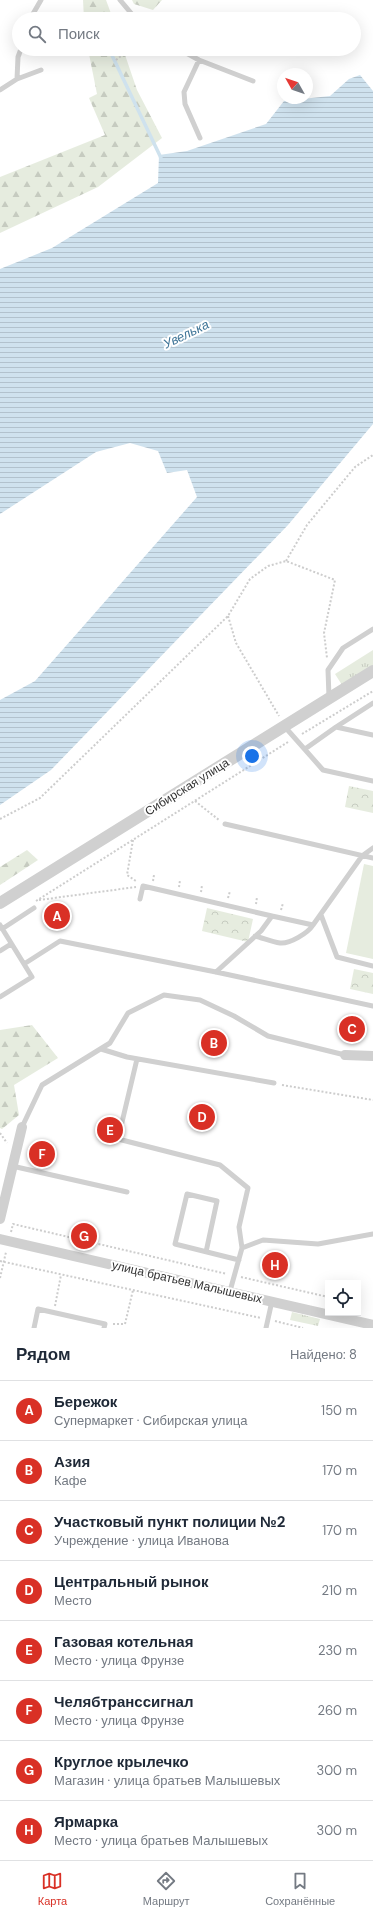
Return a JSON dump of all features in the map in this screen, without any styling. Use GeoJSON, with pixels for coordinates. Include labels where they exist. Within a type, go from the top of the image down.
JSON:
{"type":"FeatureCollection","features":[{"type":"Feature","properties":{"kind":"street","name":"Сибирская улица"},"geometry":{"type":"LineString","coordinates":[[0,903],[373,671]]}},
{"type":"Feature","properties":{"kind":"street"},"geometry":{"type":"LineString","coordinates":[[344,1055],[373,1056]]}},
{"type":"Feature","properties":{"kind":"street"},"geometry":{"type":"LineString","coordinates":[[0,1219],[22,1127]]}},
{"type":"Feature","properties":{"kind":"street","name":"улица братьев Малышевых"},"geometry":{"type":"LineString","coordinates":[[4,1240],[373,1325]]}},
{"type":"Feature","properties":{"kind":"lane"},"geometry":{"type":"LineString","coordinates":[[34,12],[41,0]]}},
{"type":"Feature","properties":{"kind":"lane"},"geometry":{"type":"LineString","coordinates":[[120,0],[130,12]]}},
{"type":"Feature","properties":{"kind":"lane"},"geometry":{"type":"LineString","coordinates":[[17,79],[18,56]]}},
{"type":"Feature","properties":{"kind":"lane"},"geometry":{"type":"LineString","coordinates":[[192,56],[253,81]]}},
{"type":"Feature","properties":{"kind":"lane"},"geometry":{"type":"LineString","coordinates":[[199,60],[184,92],[185,104],[200,138]]}},
{"type":"Feature","properties":{"kind":"lane"},"geometry":{"type":"LineString","coordinates":[[0,90],[17,79],[41,70]]}},
{"type":"Feature","properties":{"kind":"lane"},"geometry":{"type":"LineString","coordinates":[[329,698],[328,670],[343,648],[373,629]]}},
{"type":"Feature","properties":{"kind":"lane"},"geometry":{"type":"LineString","coordinates":[[305,749],[373,703]]}},
{"type":"Feature","properties":{"kind":"lane"},"geometry":{"type":"LineString","coordinates":[[284,726],[296,737],[323,770],[373,781]]}},
{"type":"Feature","properties":{"kind":"lane"},"geometry":{"type":"LineString","coordinates":[[336,727],[373,735]]}},
{"type":"Feature","properties":{"kind":"lane"},"geometry":{"type":"LineString","coordinates":[[225,824],[373,858]]}},
{"type":"Feature","properties":{"kind":"lane"},"geometry":{"type":"LineString","coordinates":[[255,936],[281,943],[310,931],[362,856],[373,848]]}},
{"type":"Feature","properties":{"kind":"lane"},"geometry":{"type":"LineString","coordinates":[[140,899],[143,886],[314,925]]}},
{"type":"Feature","properties":{"kind":"lane"},"geometry":{"type":"LineString","coordinates":[[0,997],[32,977],[1,927],[33,906]]}},
{"type":"Feature","properties":{"kind":"lane"},"geometry":{"type":"LineString","coordinates":[[321,915],[337,957],[373,966]]}},
{"type":"Feature","properties":{"kind":"lane"},"geometry":{"type":"LineString","coordinates":[[216,972],[255,936],[272,916]]}},
{"type":"Feature","properties":{"kind":"lane"},"geometry":{"type":"LineString","coordinates":[[24,964],[60,941],[216,972],[373,1006]]}},
{"type":"Feature","properties":{"kind":"lane"},"geometry":{"type":"LineString","coordinates":[[0,951],[11,944]]}},
{"type":"Feature","properties":{"kind":"lane"},"geometry":{"type":"LineString","coordinates":[[22,1127],[42,1085],[110,1043],[128,1012],[164,995],[200,1000],[234,1016],[268,1036],[344,1055]]}},
{"type":"Feature","properties":{"kind":"lane"},"geometry":{"type":"LineString","coordinates":[[101,1049],[137,1059],[274,1083]]}},
{"type":"Feature","properties":{"kind":"lane"},"geometry":{"type":"LineString","coordinates":[[137,1059],[118,1139],[220,1165],[248,1188],[239,1227],[242,1248],[230,1291]]}},
{"type":"Feature","properties":{"kind":"lane"},"geometry":{"type":"LineString","coordinates":[[12,1166],[127,1192]]}},
{"type":"Feature","properties":{"kind":"lane"},"geometry":{"type":"LineString","coordinates":[[206,1252],[217,1202],[187,1194],[175,1244],[206,1252],[239,1260]]}},
{"type":"Feature","properties":{"kind":"lane"},"geometry":{"type":"LineString","coordinates":[[242,1248],[263,1240],[318,1244],[373,1234]]}},
{"type":"Feature","properties":{"kind":"lane"},"geometry":{"type":"LineString","coordinates":[[266,1328],[272,1302]]}},
{"type":"Feature","properties":{"kind":"lane"},"geometry":{"type":"LineString","coordinates":[[34,1328],[38,1309],[104,1326]]}},
{"type":"Feature","properties":{"kind":"path"},"geometry":{"type":"LineString","coordinates":[[116,60],[121,56]]}},
{"type":"Feature","properties":{"kind":"path"},"geometry":{"type":"LineString","coordinates":[[286,561],[307,525],[355,466],[373,455]]}},
{"type":"Feature","properties":{"kind":"path"},"geometry":{"type":"LineString","coordinates":[[0,819],[40,798],[228,616],[250,579],[268,566],[286,561],[335,580],[324,633],[328,670]]}},
{"type":"Feature","properties":{"kind":"path"},"geometry":{"type":"LineString","coordinates":[[228,616],[236,643],[284,726]]}},
{"type":"Feature","properties":{"kind":"path"},"geometry":{"type":"LineString","coordinates":[[33,906],[38,900],[132,840],[296,737],[373,691]]}},
{"type":"Feature","properties":{"kind":"path"},"geometry":{"type":"LineString","coordinates":[[195,801],[225,824]]}},
{"type":"Feature","properties":{"kind":"path"},"geometry":{"type":"LineString","coordinates":[[132,840],[127,875],[143,886]]}},
{"type":"Feature","properties":{"kind":"path"},"geometry":{"type":"LineString","coordinates":[[38,900],[143,886]]}},
{"type":"Feature","properties":{"kind":"path"},"geometry":{"type":"LineString","coordinates":[[274,1083],[373,1100]]}},
{"type":"Feature","properties":{"kind":"path"},"geometry":{"type":"LineString","coordinates":[[0,1278],[3,1261],[4,1240],[13,1224],[325,1296]]}},
{"type":"Feature","properties":{"kind":"path"},"geometry":{"type":"LineString","coordinates":[[0,1261],[268,1319],[303,1328]]}},
{"type":"Feature","properties":{"kind":"path"},"geometry":{"type":"LineString","coordinates":[[54,1313],[61,1275]]}},
{"type":"Feature","properties":{"kind":"path"},"geometry":{"type":"LineString","coordinates":[[104,1326],[125,1324],[134,1290]]}},
{"type":"Feature","properties":{"kind":"green space"},"geometry":{"type":"Polygon","coordinates":[[[83,0],[106,0],[110,12],[84,12],[83,0]]]}},
{"type":"Feature","properties":{"kind":"green space"},"geometry":{"type":"Polygon","coordinates":[[[132,0],[162,0],[153,10],[134,4],[132,0]]]}},
{"type":"Feature","properties":{"kind":"green space"},"geometry":{"type":"Polygon","coordinates":[[[89,56],[125,56],[137,90],[162,138],[98,187],[0,233],[0,177],[105,135],[89,98],[97,94],[89,56]]]}},
{"type":"Feature","properties":{"kind":"green space"},"geometry":{"type":"Polygon","coordinates":[[[373,650],[373,665],[342,685],[335,674],[373,650]]]}},
{"type":"Feature","properties":{"kind":"green space"},"geometry":{"type":"Polygon","coordinates":[[[349,786],[373,791],[373,813],[345,807],[349,786]]]}},
{"type":"Feature","properties":{"kind":"green space"},"geometry":{"type":"Polygon","coordinates":[[[27,850],[38,860],[0,885],[0,867],[27,850]]]}},
{"type":"Feature","properties":{"kind":"green space"},"geometry":{"type":"Polygon","coordinates":[[[364,864],[373,866],[373,959],[346,953],[364,864]]]}},
{"type":"Feature","properties":{"kind":"green space"},"geometry":{"type":"Polygon","coordinates":[[[207,908],[253,919],[248,942],[202,931],[207,908]]]}},
{"type":"Feature","properties":{"kind":"green space"},"geometry":{"type":"Polygon","coordinates":[[[354,969],[373,973],[373,994],[350,989],[354,969]]]}},
{"type":"Feature","properties":{"kind":"green space"},"geometry":{"type":"Polygon","coordinates":[[[32,1025],[58,1058],[14,1085],[19,1115],[2,1129],[0,1128],[0,1030],[32,1025]]]}},
{"type":"Feature","properties":{"kind":"green space"},"geometry":{"type":"Polygon","coordinates":[[[292,1312],[320,1319],[318,1326],[290,1320],[292,1312]]]}},
{"type":"Feature","properties":{"kind":"water","name":"Увелька"},"geometry":{"type":"Polygon","coordinates":[[[360,75],[373,91],[373,424],[288,525],[51,770],[0,805],[0,700],[35,681],[197,497],[187,470],[167,473],[158,451],[130,443],[96,452],[0,514],[0,269],[52,248],[158,183],[159,155],[187,151],[266,124],[282,104],[313,104],[313,98],[330,96],[349,79],[360,75]]]}},
{"type":"Feature","properties":{"kind":"waterway"},"geometry":{"type":"LineString","coordinates":[[112,56],[161,158]]}},
{"type":"Feature","properties":{"kind":"place","name":"Бережок"},"geometry":{"type":"Point","coordinates":[57,916]}},
{"type":"Feature","properties":{"kind":"place","name":"Участковый пункт полиции №2"},"geometry":{"type":"Point","coordinates":[352,1029]}},
{"type":"Feature","properties":{"kind":"place","name":"Азия"},"geometry":{"type":"Point","coordinates":[214,1043]}},
{"type":"Feature","properties":{"kind":"place","name":"Центральный рынок"},"geometry":{"type":"Point","coordinates":[202,1117]}},
{"type":"Feature","properties":{"kind":"place","name":"Газовая котельная"},"geometry":{"type":"Point","coordinates":[110,1130]}},
{"type":"Feature","properties":{"kind":"place","name":"Челябтранссигнал"},"geometry":{"type":"Point","coordinates":[42,1154]}},
{"type":"Feature","properties":{"kind":"place","name":"Круглое крылечко"},"geometry":{"type":"Point","coordinates":[84,1236]}},
{"type":"Feature","properties":{"kind":"place","name":"Ярмарка"},"geometry":{"type":"Point","coordinates":[275,1265]}}]}
